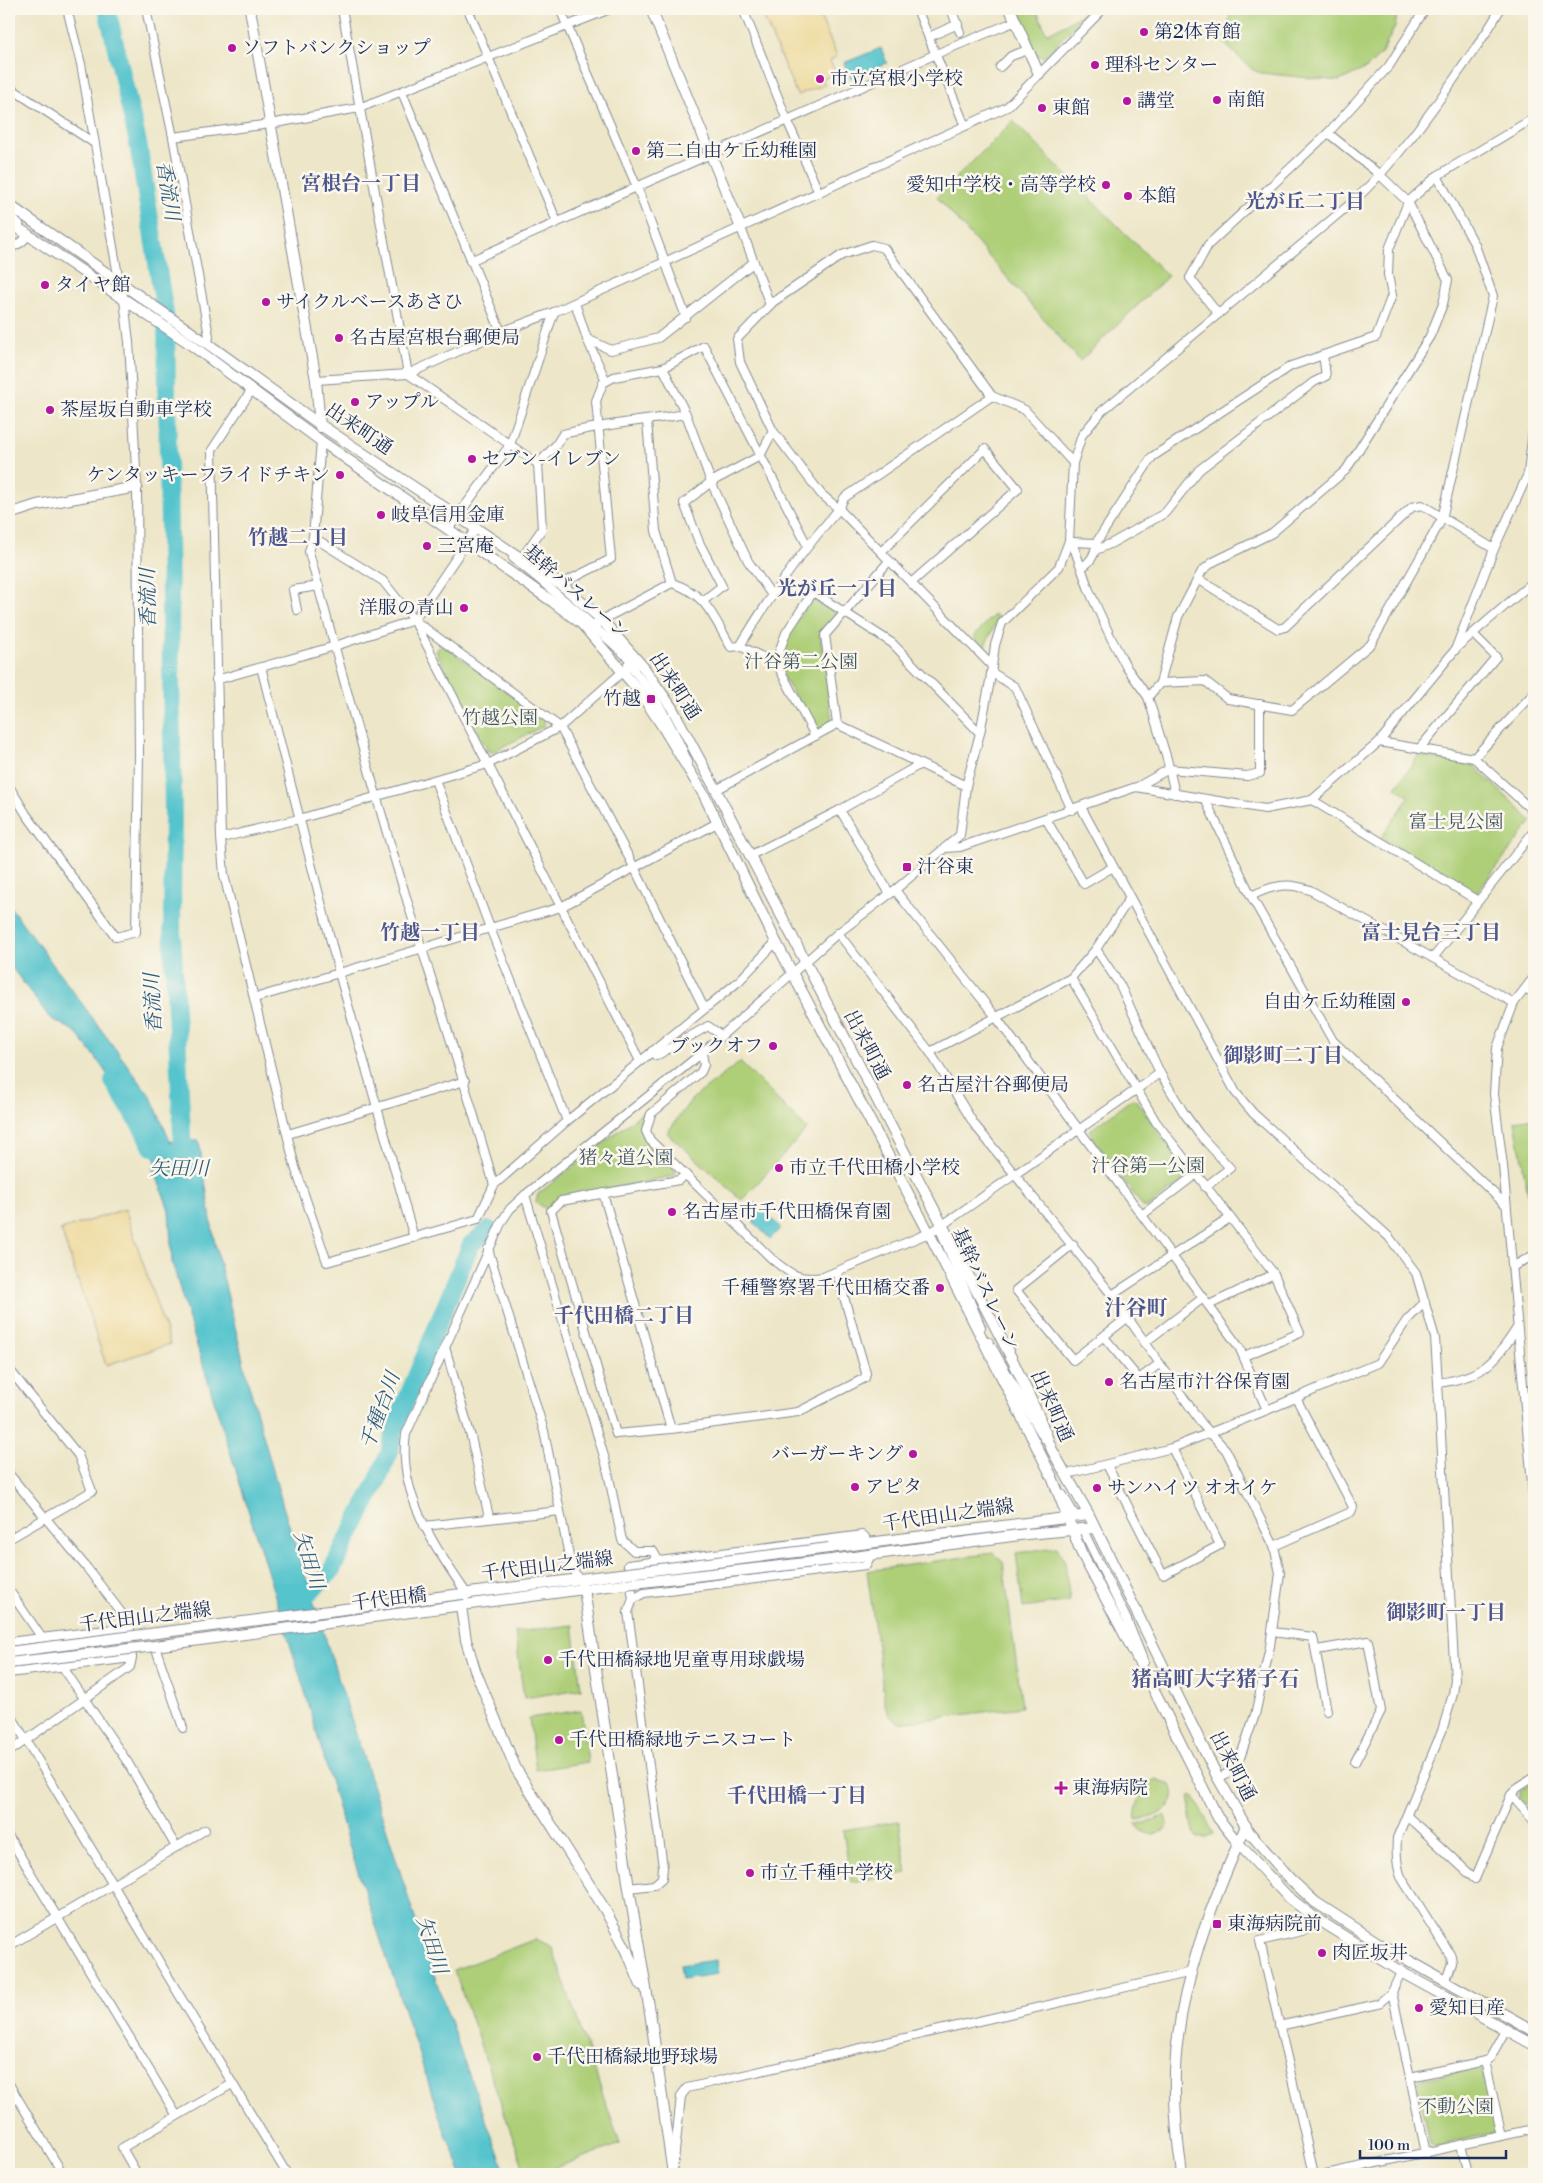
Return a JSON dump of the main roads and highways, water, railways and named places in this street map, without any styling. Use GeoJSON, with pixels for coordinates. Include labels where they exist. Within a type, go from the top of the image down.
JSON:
{"type":"FeatureCollection","features":[{"type":"Feature","properties":{"kind":"main road"},"geometry":{"type":"LineString","coordinates":[[250,9],[316,380],[321,441]]}},
{"type":"Feature","properties":{"kind":"main road"},"geometry":{"type":"LineString","coordinates":[[652,9],[741,228]]}},
{"type":"Feature","properties":{"kind":"main road"},"geometry":{"type":"LineString","coordinates":[[1010,9],[1039,74]]}},
{"type":"Feature","properties":{"kind":"main road","name":"出来町通"},"geometry":{"type":"LineString","coordinates":[[9,205],[320,424],[475,530],[564,587],[594,627],[630,664],[659,690],[672,708],[716,790],[940,1227],[1014,1363],[1052,1450],[1089,1515],[1218,1778],[1246,1826],[1279,1867],[1315,1902],[1383,1946],[1534,2030]]}},
{"type":"Feature","properties":{"kind":"main road","name":"出来町通"},"geometry":{"type":"LineString","coordinates":[[9,222],[186,341],[251,391],[582,624],[594,627]]}},
{"type":"Feature","properties":{"kind":"main road"},"geometry":{"type":"LineString","coordinates":[[9,514],[37,505],[137,487]]}},
{"type":"Feature","properties":{"kind":"main road"},"geometry":{"type":"LineString","coordinates":[[594,627],[630,664]]}},
{"type":"Feature","properties":{"kind":"main road","name":"出来町通"},"geometry":{"type":"LineString","coordinates":[[630,664],[661,724],[704,795],[776,942],[929,1234],[1077,1529],[1081,1552],[1156,1694],[1218,1818],[1238,1843],[1287,1896],[1314,1918],[1401,1972],[1534,2045]]}},
{"type":"Feature","properties":{"kind":"main road","name":"千代田山之端線"},"geometry":{"type":"LineString","coordinates":[[9,1652],[1089,1515]]}},
{"type":"Feature","properties":{"kind":"main road","name":"千代田山之端線"},"geometry":{"type":"LineString","coordinates":[[448,1609],[599,1587],[872,1555],[1028,1534],[1094,1528]]}},
{"type":"Feature","properties":{"kind":"main road"},"geometry":{"type":"LineString","coordinates":[[584,1589],[628,1888],[650,2012],[673,2174]]}},
{"type":"Feature","properties":{"kind":"main road"},"geometry":{"type":"LineString","coordinates":[[461,1607],[466,1640],[475,1670],[516,1769],[604,1908],[624,1944],[650,2012]]}},
{"type":"Feature","properties":{"kind":"main road","name":"千代田橋"},"geometry":{"type":"LineString","coordinates":[[155,1646],[448,1609]]}},
{"type":"Feature","properties":{"kind":"main road","name":"千代田山之端線"},"geometry":{"type":"LineString","coordinates":[[9,1663],[155,1646]]}},
{"type":"Feature","properties":{"kind":"main road"},"geometry":{"type":"LineString","coordinates":[[1182,2174],[1175,2120],[1175,2070],[1179,2028],[1192,1972],[1208,1920],[1246,1826]]}},
{"type":"Feature","properties":{"kind":"water"},"geometry":{"type":"Polygon","coordinates":[[[881,48],[887,63],[851,78],[844,63],[881,48]]]}},
{"type":"Feature","properties":{"kind":"water","name":"矢田川"},"geometry":{"type":"Polygon","coordinates":[[[9,905],[151,1097],[171,1143],[172,1141],[199,1141],[214,1239],[249,1385],[283,1506],[420,1934],[506,2174],[462,2174],[441,2121],[347,1839],[305,1692],[188,1317],[172,1262],[169,1210],[153,1166],[156,1162],[140,1123],[94,1055],[74,1031],[50,1018],[9,964],[9,905]]]}},
{"type":"Feature","properties":{"kind":"water"},"geometry":{"type":"Polygon","coordinates":[[[754,1202],[781,1228],[770,1239],[744,1213],[754,1202]]]}},
{"type":"Feature","properties":{"kind":"water"},"geometry":{"type":"Polygon","coordinates":[[[716,1960],[718,1974],[682,1979],[680,1965],[716,1960]]]}},
{"type":"Feature","properties":{"kind":"waterway","name":"香流川"},"geometry":{"type":"LineString","coordinates":[[107,9],[138,143],[166,320],[173,813],[172,928],[183,1155],[180,1164]]}},
{"type":"Feature","properties":{"kind":"waterway","name":"矢田川"},"geometry":{"type":"LineString","coordinates":[[113,1081],[152,1147]]}},
{"type":"Feature","properties":{"kind":"waterway","name":"千種台川"},"geometry":{"type":"LineString","coordinates":[[301,1600],[330,1573],[377,1482],[390,1451],[394,1430],[471,1244],[489,1230]]}},
{"type":"Feature","properties":{"kind":"place","name":"第2体育館"},"geometry":{"type":"Point","coordinates":[1144,32]}},
{"type":"Feature","properties":{"kind":"place","name":"ソフトバンクショップ"},"geometry":{"type":"Point","coordinates":[232,48]}},
{"type":"Feature","properties":{"kind":"place","name":"理科センター"},"geometry":{"type":"Point","coordinates":[1095,65]}},
{"type":"Feature","properties":{"kind":"place","name":"市立宮根小学校"},"geometry":{"type":"Point","coordinates":[820,79]}},
{"type":"Feature","properties":{"kind":"place","name":"南館"},"geometry":{"type":"Point","coordinates":[1217,100]}},
{"type":"Feature","properties":{"kind":"place","name":"講堂"},"geometry":{"type":"Point","coordinates":[1127,101]}},
{"type":"Feature","properties":{"kind":"place","name":"東館"},"geometry":{"type":"Point","coordinates":[1042,108]}},
{"type":"Feature","properties":{"kind":"place","name":"第二自由ケ丘幼稚園"},"geometry":{"type":"Point","coordinates":[636,151]}},
{"type":"Feature","properties":{"kind":"place","name":"愛知中学校・高等学校"},"geometry":{"type":"Point","coordinates":[1106,185]}},
{"type":"Feature","properties":{"kind":"place","name":"本館"},"geometry":{"type":"Point","coordinates":[1128,196]}},
{"type":"Feature","properties":{"kind":"place","name":"タイヤ館"},"geometry":{"type":"Point","coordinates":[45,285]}},
{"type":"Feature","properties":{"kind":"place","name":"サイクルベースあさひ"},"geometry":{"type":"Point","coordinates":[266,302]}},
{"type":"Feature","properties":{"kind":"place","name":"名古屋宮根台郵便局"},"geometry":{"type":"Point","coordinates":[339,338]}},
{"type":"Feature","properties":{"kind":"place","name":"アップル"},"geometry":{"type":"Point","coordinates":[355,402]}},
{"type":"Feature","properties":{"kind":"place","name":"茶屋坂自動車学校"},"geometry":{"type":"Point","coordinates":[50,410]}},
{"type":"Feature","properties":{"kind":"place","name":"セブン-イレブン"},"geometry":{"type":"Point","coordinates":[472,459]}},
{"type":"Feature","properties":{"kind":"place","name":"ケンタッキーフライドチキン"},"geometry":{"type":"Point","coordinates":[340,475]}},
{"type":"Feature","properties":{"kind":"place","name":"岐阜信用金庫"},"geometry":{"type":"Point","coordinates":[381,515]}},
{"type":"Feature","properties":{"kind":"place","name":"三宮庵"},"geometry":{"type":"Point","coordinates":[427,546]}},
{"type":"Feature","properties":{"kind":"place","name":"洋服の青山"},"geometry":{"type":"Point","coordinates":[464,608]}},
{"type":"Feature","properties":{"kind":"place","name":"竹越"},"geometry":{"type":"Point","coordinates":[651,699]}},
{"type":"Feature","properties":{"kind":"place","name":"汁谷東"},"geometry":{"type":"Point","coordinates":[907,867]}},
{"type":"Feature","properties":{"kind":"place","name":"自由ケ丘幼稚園"},"geometry":{"type":"Point","coordinates":[1406,1002]}},
{"type":"Feature","properties":{"kind":"place","name":"ブックオフ"},"geometry":{"type":"Point","coordinates":[773,1046]}},
{"type":"Feature","properties":{"kind":"place","name":"名古屋汁谷郵便局"},"geometry":{"type":"Point","coordinates":[907,1085]}},
{"type":"Feature","properties":{"kind":"place","name":"市立千代田橋小学校"},"geometry":{"type":"Point","coordinates":[779,1168]}},
{"type":"Feature","properties":{"kind":"place","name":"名古屋市千代田橋保育園"},"geometry":{"type":"Point","coordinates":[672,1212]}},
{"type":"Feature","properties":{"kind":"place","name":"千種警察署千代田橋交番"},"geometry":{"type":"Point","coordinates":[940,1288]}},
{"type":"Feature","properties":{"kind":"place","name":"名古屋市汁谷保育園"},"geometry":{"type":"Point","coordinates":[1109,1382]}},
{"type":"Feature","properties":{"kind":"place","name":"バーガーキング"},"geometry":{"type":"Point","coordinates":[913,1454]}},
{"type":"Feature","properties":{"kind":"place","name":"アピタ"},"geometry":{"type":"Point","coordinates":[855,1487]}},
{"type":"Feature","properties":{"kind":"place","name":"サンハイツ オオイケ"},"geometry":{"type":"Point","coordinates":[1097,1488]}},
{"type":"Feature","properties":{"kind":"place","name":"千代田橋緑地児童専用球戯場"},"geometry":{"type":"Point","coordinates":[548,1660]}},
{"type":"Feature","properties":{"kind":"place","name":"千代田橋緑地テニスコート"},"geometry":{"type":"Point","coordinates":[559,1740]}},
{"type":"Feature","properties":{"kind":"place","name":"東海病院"},"geometry":{"type":"Point","coordinates":[1061,1788]}},
{"type":"Feature","properties":{"kind":"place","name":"市立千種中学校"},"geometry":{"type":"Point","coordinates":[750,1873]}},
{"type":"Feature","properties":{"kind":"place","name":"東海病院前"},"geometry":{"type":"Point","coordinates":[1217,1924]}},
{"type":"Feature","properties":{"kind":"place","name":"肉匠坂井"},"geometry":{"type":"Point","coordinates":[1322,1953]}},
{"type":"Feature","properties":{"kind":"place","name":"愛知日産"},"geometry":{"type":"Point","coordinates":[1419,2008]}},
{"type":"Feature","properties":{"kind":"place","name":"千代田橋緑地野球場"},"geometry":{"type":"Point","coordinates":[537,2057]}},
{"type":"Feature","properties":{"kind":"district","name":"宮根台一丁目"},"geometry":{"type":"Point","coordinates":[361,184]}},
{"type":"Feature","properties":{"kind":"district","name":"光が丘二丁目"},"geometry":{"type":"Point","coordinates":[1305,202]}},
{"type":"Feature","properties":{"kind":"district","name":"竹越二丁目"},"geometry":{"type":"Point","coordinates":[298,538]}},
{"type":"Feature","properties":{"kind":"district","name":"光が丘一丁目"},"geometry":{"type":"Point","coordinates":[837,589]}},
{"type":"Feature","properties":{"kind":"district","name":"竹越一丁目"},"geometry":{"type":"Point","coordinates":[430,933]}},
{"type":"Feature","properties":{"kind":"district","name":"富士見台三丁目"},"geometry":{"type":"Point","coordinates":[1431,933]}},
{"type":"Feature","properties":{"kind":"district","name":"御影町二丁目"},"geometry":{"type":"Point","coordinates":[1283,1056]}},
{"type":"Feature","properties":{"kind":"district","name":"汁谷町"},"geometry":{"type":"Point","coordinates":[1136,1309]}},
{"type":"Feature","properties":{"kind":"district","name":"千代田橋二丁目"},"geometry":{"type":"Point","coordinates":[624,1316]}},
{"type":"Feature","properties":{"kind":"district","name":"御影町一丁目"},"geometry":{"type":"Point","coordinates":[1446,1613]}},
{"type":"Feature","properties":{"kind":"district","name":"猪高町大字猪子石"},"geometry":{"type":"Point","coordinates":[1215,1680]}},
{"type":"Feature","properties":{"kind":"district","name":"千代田橋一丁目"},"geometry":{"type":"Point","coordinates":[797,1796]}},
{"type":"Feature","properties":{"kind":"park label","name":"汁谷第二公園"},"geometry":{"type":"Point","coordinates":[801,662]}},
{"type":"Feature","properties":{"kind":"park label","name":"竹越公園"},"geometry":{"type":"Point","coordinates":[500,718]}},
{"type":"Feature","properties":{"kind":"park label","name":"富士見公園"},"geometry":{"type":"Point","coordinates":[1456,822]}},
{"type":"Feature","properties":{"kind":"park label","name":"猪々道公園"},"geometry":{"type":"Point","coordinates":[626,1158]}},
{"type":"Feature","properties":{"kind":"park label","name":"汁谷第一公園"},"geometry":{"type":"Point","coordinates":[1148,1166]}},
{"type":"Feature","properties":{"kind":"park label","name":"不動公園"},"geometry":{"type":"Point","coordinates":[1456,2107]}}]}
